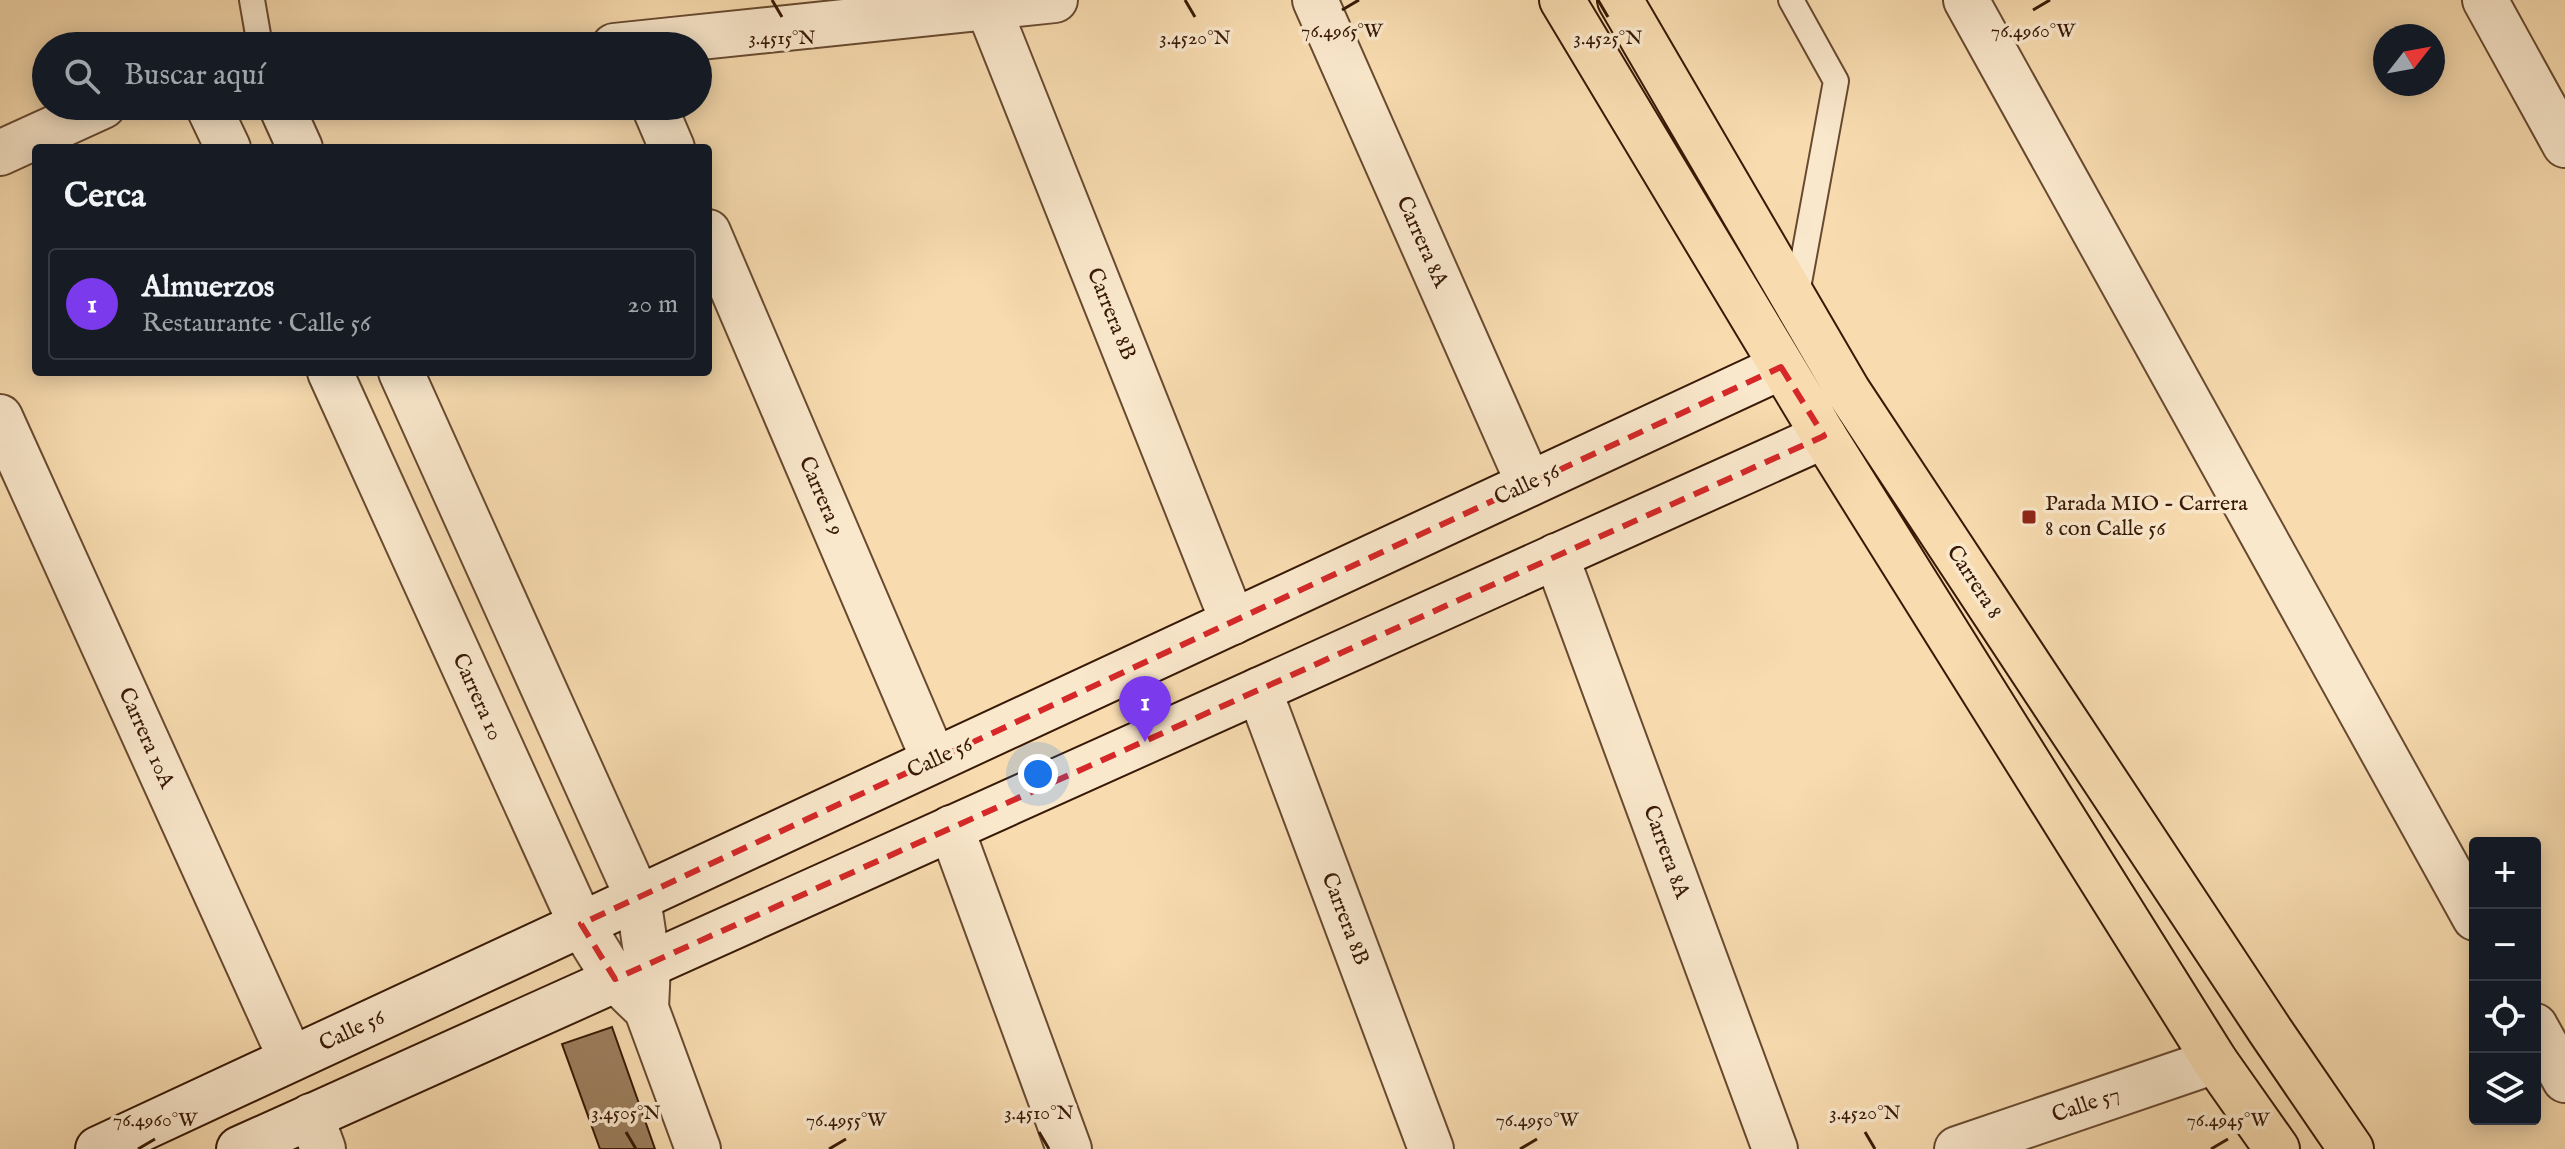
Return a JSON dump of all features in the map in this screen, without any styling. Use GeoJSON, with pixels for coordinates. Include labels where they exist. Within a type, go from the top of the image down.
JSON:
{"type":"FeatureCollection","features":[{"type":"Feature","properties":{"kind":"main road"},"geometry":{"type":"LineString","coordinates":[[1562,0],[1781,367],[2215,1061],[2277,1149]]}},
{"type":"Feature","properties":{"kind":"main road","name":"Carrera 8"},"geometry":{"type":"LineString","coordinates":[[1620,0],[1848,391],[2351,1149]]}},
{"type":"Feature","properties":{"kind":"street"},"geometry":{"type":"LineString","coordinates":[[712,36],[1055,0]]}},
{"type":"Feature","properties":{"kind":"street","name":"Carrera 8A"},"geometry":{"type":"LineString","coordinates":[[1315,0],[1529,484]]}},
{"type":"Feature","properties":{"kind":"street"},"geometry":{"type":"LineString","coordinates":[[1966,0],[2470,909]]}},
{"type":"Feature","properties":{"kind":"street"},"geometry":{"type":"LineString","coordinates":[[2485,0],[2565,145]]}},
{"type":"Feature","properties":{"kind":"street","name":"Carrera 8B"},"geometry":{"type":"LineString","coordinates":[[988,7],[1233,622]]}},
{"type":"Feature","properties":{"kind":"street"},"geometry":{"type":"LineString","coordinates":[[0,153],[72,120]]}},
{"type":"Feature","properties":{"kind":"street"},"geometry":{"type":"LineString","coordinates":[[215,120],[226,144]]}},
{"type":"Feature","properties":{"kind":"street"},"geometry":{"type":"LineString","coordinates":[[287,120],[298,144]]}},
{"type":"Feature","properties":{"kind":"street"},"geometry":{"type":"LineString","coordinates":[[660,120],[670,144]]}},
{"type":"Feature","properties":{"kind":"street","name":"Carrera 9"},"geometry":{"type":"LineString","coordinates":[[712,241],[934,760]]}},
{"type":"Feature","properties":{"kind":"street","name":"Calle 56"},"geometry":{"type":"LineString","coordinates":[[98,1149],[1781,367]]}},
{"type":"Feature","properties":{"kind":"street","name":"Carrera 10"},"geometry":{"type":"LineString","coordinates":[[332,376],[581,924],[636,984],[698,1149]]}},
{"type":"Feature","properties":{"kind":"street","name":"Carrera 10"},"geometry":{"type":"LineString","coordinates":[[403,376],[638,898],[636,984]]}},
{"type":"Feature","properties":{"kind":"street","name":"Carrera 10A"},"geometry":{"type":"LineString","coordinates":[[0,417],[291,1059]]}},
{"type":"Feature","properties":{"kind":"street"},"geometry":{"type":"LineString","coordinates":[[239,1149],[317,1133],[636,984],[951,828],[1824,436]]}},
{"type":"Feature","properties":{"kind":"street","name":"Carrera 8A"},"geometry":{"type":"LineString","coordinates":[[1556,556],[1775,1149]]}},
{"type":"Feature","properties":{"kind":"street","name":"Carrera 8B"},"geometry":{"type":"LineString","coordinates":[[1259,690],[1431,1149]]}},
{"type":"Feature","properties":{"kind":"street"},"geometry":{"type":"LineString","coordinates":[[951,828],[1069,1149]]}},
{"type":"Feature","properties":{"kind":"street"},"geometry":{"type":"LineString","coordinates":[[2541,1037],[2565,1080]]}},
{"type":"Feature","properties":{"kind":"street","name":"Calle 57"},"geometry":{"type":"LineString","coordinates":[[1957,1149],[2215,1061]]}},
{"type":"Feature","properties":{"kind":"lane"},"geometry":{"type":"LineString","coordinates":[[252,0],[258,32]]}},
{"type":"Feature","properties":{"kind":"lane"},"geometry":{"type":"LineString","coordinates":[[1791,0],[1836,81],[1796,302]]}},
{"type":"Feature","properties":{"kind":"highlighted area"},"geometry":{"type":"Polygon","coordinates":[[[1781,367],[1824,436],[615,979],[581,924],[638,898],[1781,367]]]}},
{"type":"Feature","properties":{"kind":"building"},"geometry":{"type":"Polygon","coordinates":[[[612,1027],[655,1149],[600,1149],[562,1044],[612,1027]]]}},
{"type":"Feature","properties":{"kind":"place","name":"Parada MIO - Carrera 8 con Calle 56"},"geometry":{"type":"Point","coordinates":[2029,517]}},
{"type":"Feature","properties":{"kind":"place","name":"Almuerzos"},"geometry":{"type":"Point","coordinates":[1145,742]}}]}
